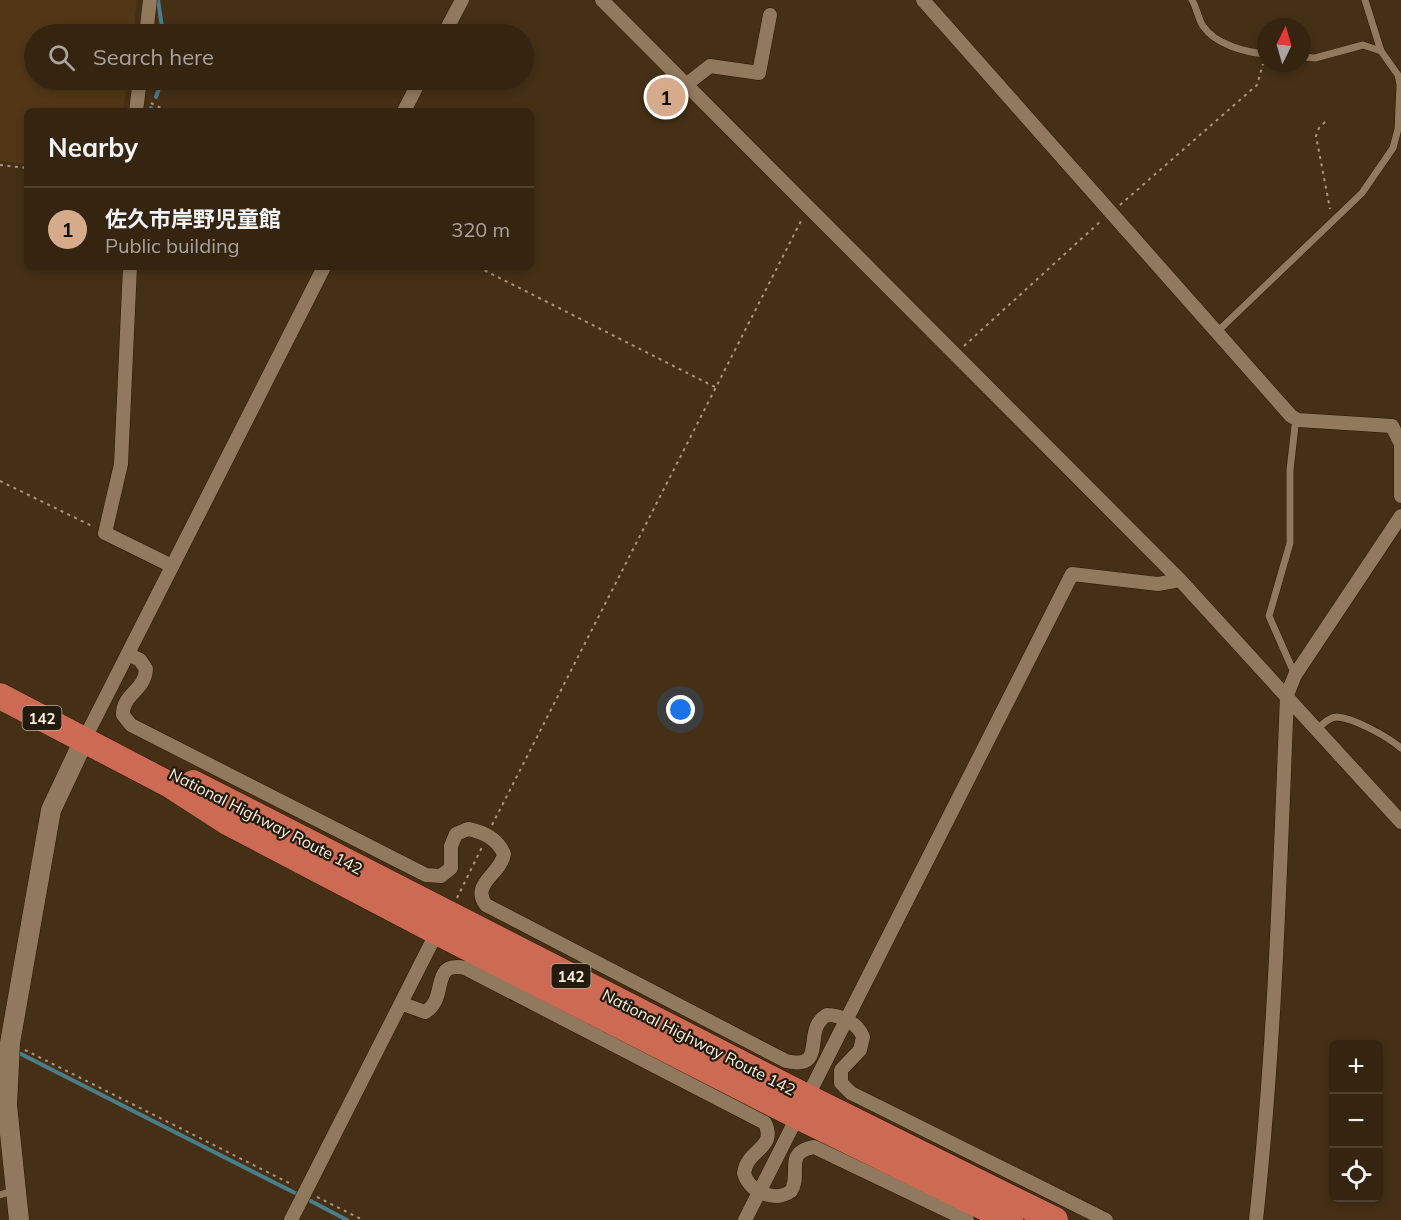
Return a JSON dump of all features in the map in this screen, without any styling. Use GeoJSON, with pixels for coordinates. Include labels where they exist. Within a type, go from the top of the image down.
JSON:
{"type":"FeatureCollection","features":[{"type":"Feature","properties":{"kind":"highway","name":"National Highway Route 142"},"geometry":{"type":"LineString","coordinates":[[0,696],[170,785],[230,823],[442,923],[802,1106],[1010,1220]]}},
{"type":"Feature","properties":{"kind":"highway","name":"National Highway Route 142"},"geometry":{"type":"LineString","coordinates":[[802,1106],[1055,1220]]}},
{"type":"Feature","properties":{"kind":"street"},"geometry":{"type":"LineString","coordinates":[[147,24],[150,0]]}},
{"type":"Feature","properties":{"kind":"street"},"geometry":{"type":"LineString","coordinates":[[449,24],[462,0]]}},
{"type":"Feature","properties":{"kind":"street"},"geometry":{"type":"LineString","coordinates":[[602,0],[809,205],[1180,580],[1401,822]]}},
{"type":"Feature","properties":{"kind":"street"},"geometry":{"type":"LineString","coordinates":[[923,0],[1291,416],[1298,420],[1392,426],[1401,444],[1401,496]]}},
{"type":"Feature","properties":{"kind":"street"},"geometry":{"type":"LineString","coordinates":[[687,84],[710,66],[759,73],[770,15]]}},
{"type":"Feature","properties":{"kind":"street"},"geometry":{"type":"LineString","coordinates":[[136,108],[139,90]]}},
{"type":"Feature","properties":{"kind":"street"},"geometry":{"type":"LineString","coordinates":[[406,108],[415,90]]}},
{"type":"Feature","properties":{"kind":"street"},"geometry":{"type":"LineString","coordinates":[[130,270],[120,464],[105,533],[172,566]]}},
{"type":"Feature","properties":{"kind":"street"},"geometry":{"type":"LineString","coordinates":[[19,1220],[8,1192],[7,1105],[10,1043],[51,810],[84,740],[204,508],[323,270]]}},
{"type":"Feature","properties":{"kind":"street"},"geometry":{"type":"LineString","coordinates":[[1256,1220],[1267,1120],[1274,1006],[1287,695],[1295,675],[1401,516]]}},
{"type":"Feature","properties":{"kind":"street"},"geometry":{"type":"LineString","coordinates":[[745,1220],[1072,574],[1158,584],[1180,580]]}},
{"type":"Feature","properties":{"kind":"street"},"geometry":{"type":"LineString","coordinates":[[128,654],[140,660],[146,669],[144,682],[124,703],[123,716],[131,725],[433,877],[441,876],[451,868],[451,846],[456,834],[468,829],[487,836],[498,842],[504,854],[501,867],[483,883],[481,895],[486,906],[786,1061],[802,1062],[812,1054],[814,1027],[817,1021],[827,1015],[846,1021],[860,1030],[862,1037],[860,1050],[841,1070],[841,1083],[850,1093],[1106,1220]]}},
{"type":"Feature","properties":{"kind":"street"},"geometry":{"type":"LineString","coordinates":[[291,1220],[403,1004],[442,923]]}},
{"type":"Feature","properties":{"kind":"street"},"geometry":{"type":"LineString","coordinates":[[403,1004],[425,1012],[434,1007],[438,1000],[438,985],[442,976],[457,966],[465,968],[765,1123],[769,1138],[765,1147],[748,1159],[744,1173],[749,1184],[759,1192],[776,1197],[791,1191],[796,1180],[794,1167],[798,1155],[803,1150],[814,1147],[967,1220]]}},
{"type":"Feature","properties":{"kind":"lane"},"geometry":{"type":"LineString","coordinates":[[1192,0],[1203,27],[1237,50],[1257,53]]}},
{"type":"Feature","properties":{"kind":"lane"},"geometry":{"type":"LineString","coordinates":[[1218,331],[1323,234],[1333,220],[1362,194],[1393,148],[1400,130],[1398,75],[1381,51],[1365,0]]}},
{"type":"Feature","properties":{"kind":"lane"},"geometry":{"type":"LineString","coordinates":[[1311,58],[1363,45],[1381,51]]}},
{"type":"Feature","properties":{"kind":"lane"},"geometry":{"type":"LineString","coordinates":[[1295,675],[1269,616],[1290,543],[1290,470],[1295,426],[1298,420]]}},
{"type":"Feature","properties":{"kind":"lane"},"geometry":{"type":"LineString","coordinates":[[1317,729],[1330,718],[1338,717],[1378,733],[1401,748]]}},
{"type":"Feature","properties":{"kind":"path"},"geometry":{"type":"LineString","coordinates":[[138,96],[161,108]]}},
{"type":"Feature","properties":{"kind":"path"},"geometry":{"type":"LineString","coordinates":[[1325,122],[1319,128],[1317,136],[1321,172],[1333,220]]}},
{"type":"Feature","properties":{"kind":"path"},"geometry":{"type":"LineString","coordinates":[[0,165],[24,168]]}},
{"type":"Feature","properties":{"kind":"path"},"geometry":{"type":"LineString","coordinates":[[442,923],[809,205]]}},
{"type":"Feature","properties":{"kind":"path"},"geometry":{"type":"LineString","coordinates":[[484,270],[715,387]]}},
{"type":"Feature","properties":{"kind":"path"},"geometry":{"type":"LineString","coordinates":[[0,481],[105,533]]}},
{"type":"Feature","properties":{"kind":"path"},"geometry":{"type":"LineString","coordinates":[[10,1043],[363,1220]]}},
{"type":"Feature","properties":{"kind":"shaded area"},"geometry":{"type":"Polygon","coordinates":[[[0,0],[137,0],[134,24],[24,24],[24,90],[126,90],[123,108],[24,108],[24,164],[0,161],[0,0]]]}},
{"type":"Feature","properties":{"kind":"waterway"},"geometry":{"type":"LineString","coordinates":[[158,0],[162,24]]}},
{"type":"Feature","properties":{"kind":"waterway"},"geometry":{"type":"LineString","coordinates":[[156,97],[158,90]]}},
{"type":"Feature","properties":{"kind":"waterway"},"geometry":{"type":"LineString","coordinates":[[21,1054],[299,1195]]}},
{"type":"Feature","properties":{"kind":"waterway"},"geometry":{"type":"LineString","coordinates":[[307,1199],[347,1220]]}},
{"type":"Feature","properties":{"kind":"place","name":"佐久市岸野児童館"},"geometry":{"type":"Point","coordinates":[666,97]}}]}
